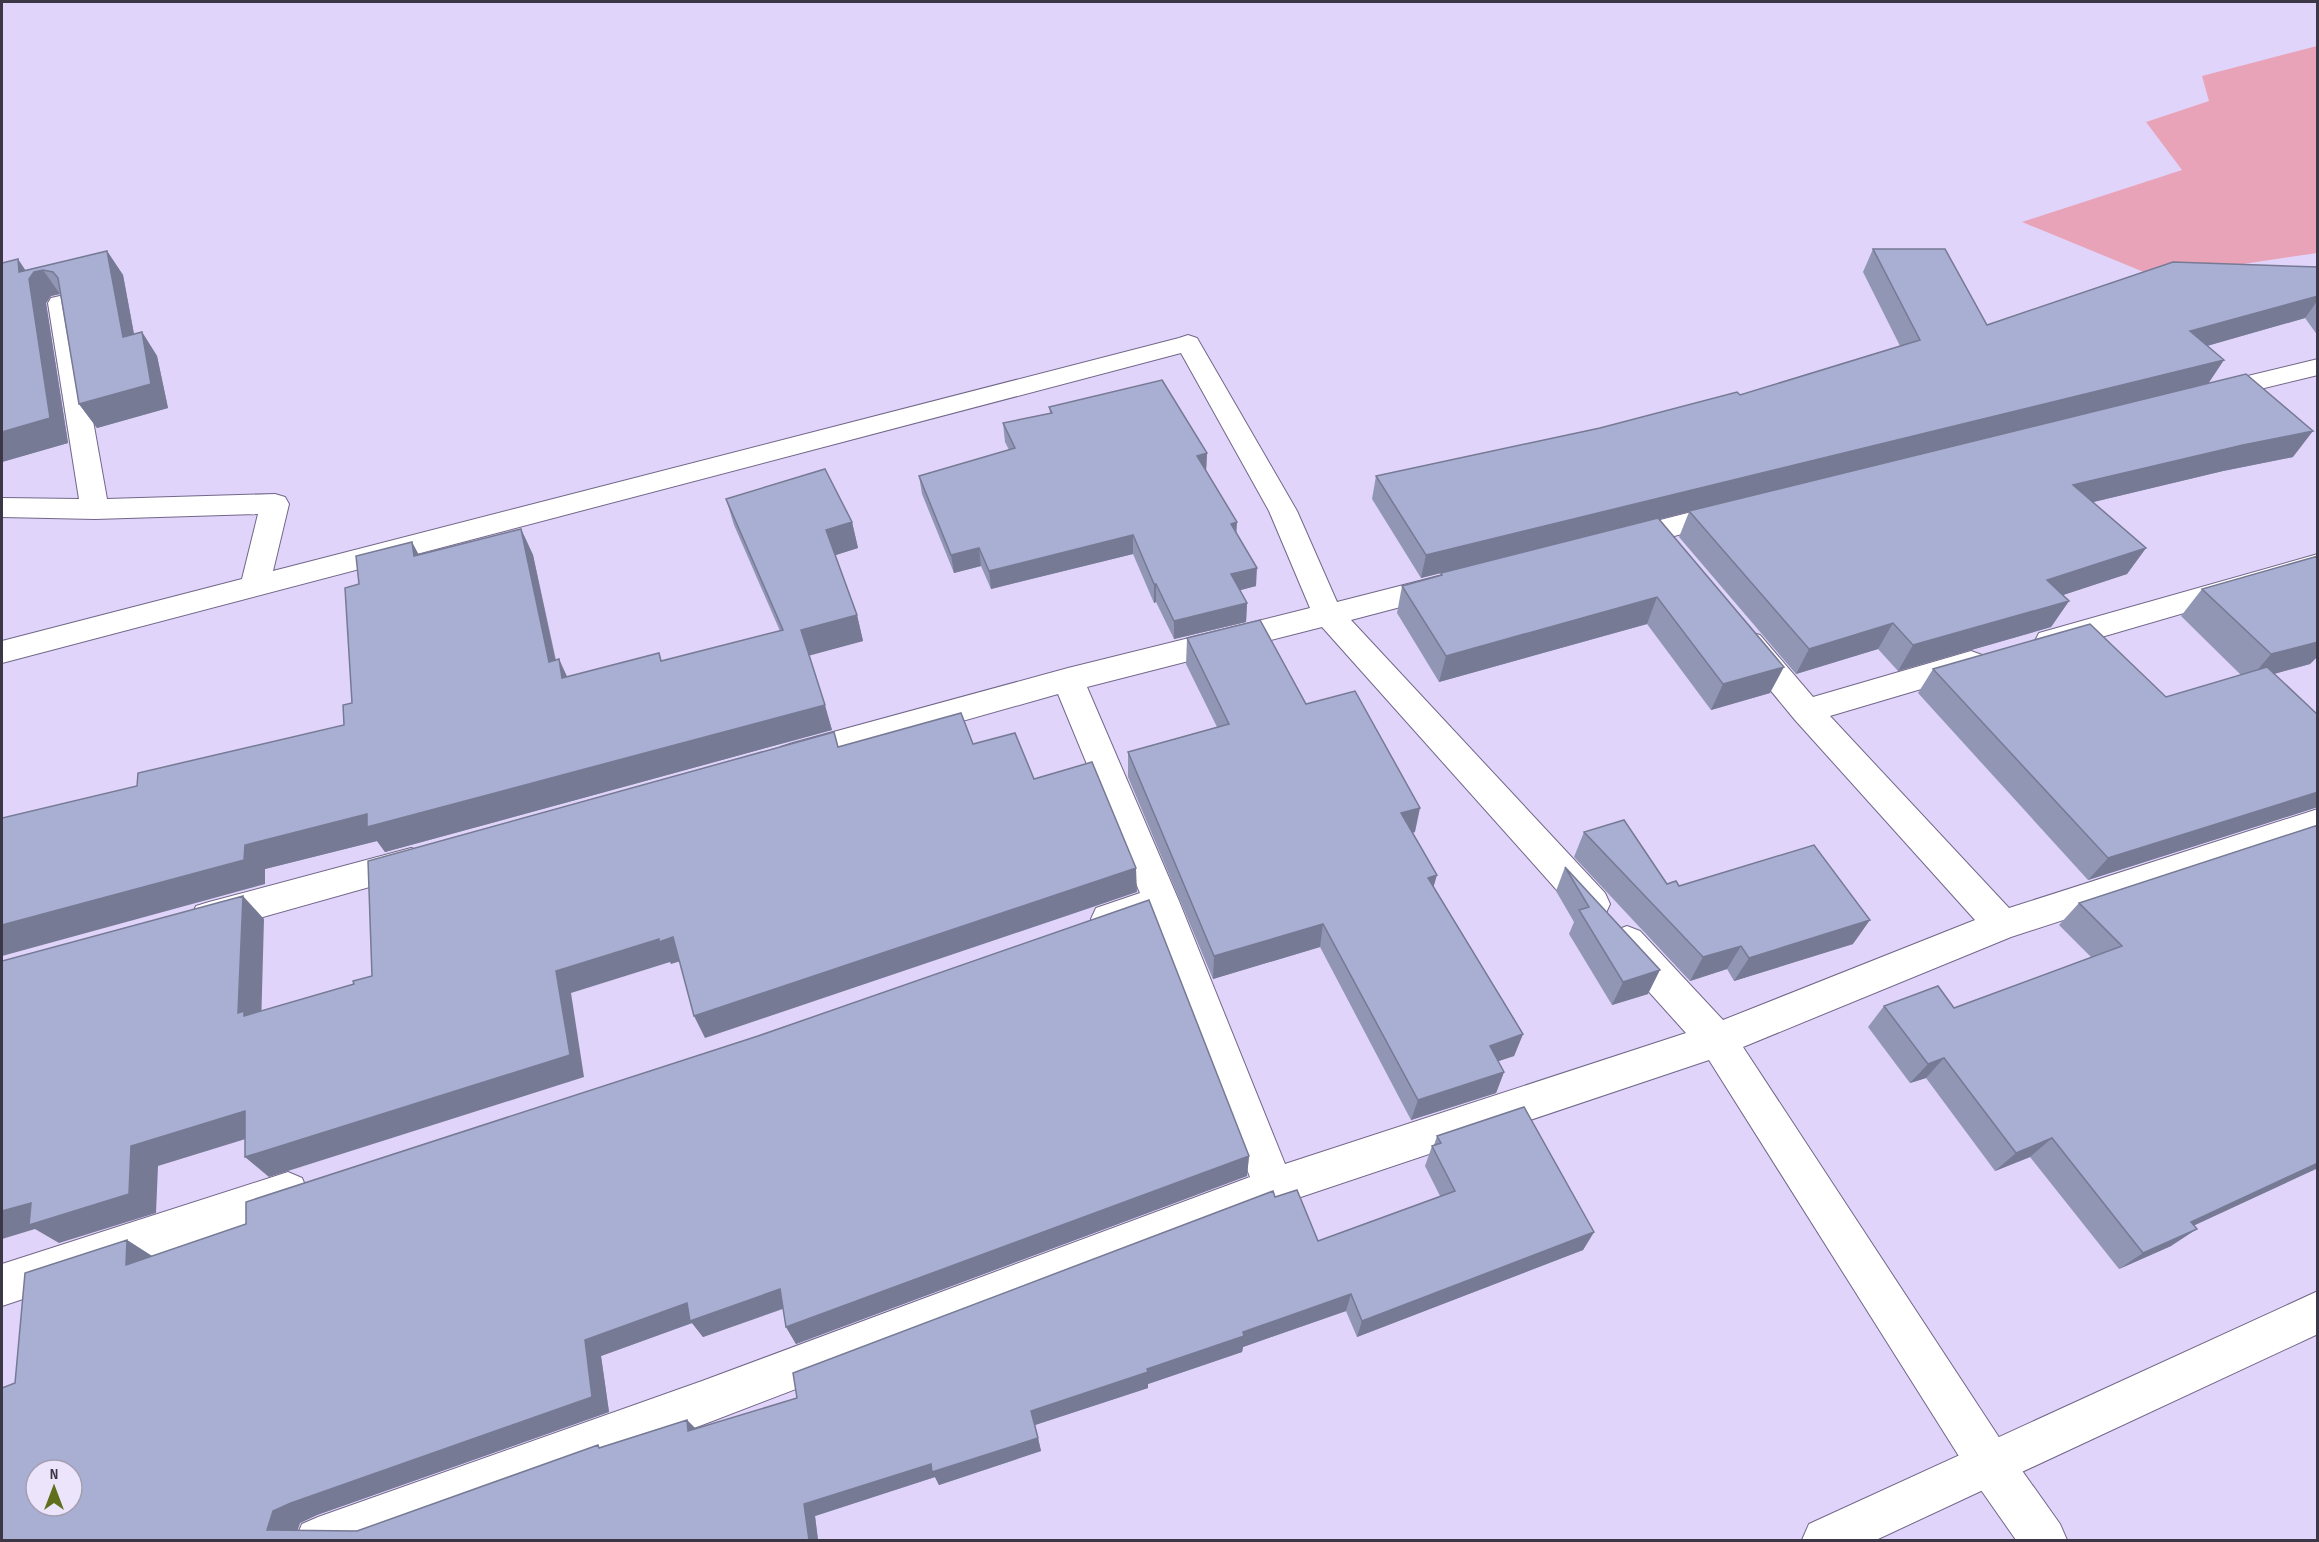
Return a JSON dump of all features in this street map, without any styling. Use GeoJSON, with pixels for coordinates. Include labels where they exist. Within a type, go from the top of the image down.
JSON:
{"type":"FeatureCollection","features":[{"type":"Feature","properties":{"kind":"street"},"geometry":{"type":"LineString","coordinates":[[60,303],[95,509]]}},
{"type":"Feature","properties":{"kind":"street"},"geometry":{"type":"LineString","coordinates":[[2,652],[1188,343],[1283,511],[1328,615],[1717,1040],[1990,1464],[2044,1540]]}},
{"type":"Feature","properties":{"kind":"street"},"geometry":{"type":"LineString","coordinates":[[2187,399],[2316,368]]}},
{"type":"Feature","properties":{"kind":"street"},"geometry":{"type":"LineString","coordinates":[[2,508],[95,509],[275,504],[255,586]]}},
{"type":"Feature","properties":{"kind":"street"},"geometry":{"type":"LineString","coordinates":[[1599,546],[1759,505]]}},
{"type":"Feature","properties":{"kind":"street"},"geometry":{"type":"LineString","coordinates":[[1655,531],[1678,558]]}},
{"type":"Feature","properties":{"kind":"street"},"geometry":{"type":"LineString","coordinates":[[1806,711],[2318,564]]}},
{"type":"Feature","properties":{"kind":"street"},"geometry":{"type":"LineString","coordinates":[[770,762],[1068,680],[1474,578]]}},
{"type":"Feature","properties":{"kind":"street"},"geometry":{"type":"LineString","coordinates":[[1730,621],[1806,711],[2002,925]]}},
{"type":"Feature","properties":{"kind":"street"},"geometry":{"type":"LineString","coordinates":[[1068,680],[1161,901],[1274,1187]]}},
{"type":"Feature","properties":{"kind":"street"},"geometry":{"type":"LineString","coordinates":[[318,1540],[702,1403],[1274,1187],[1717,1040],[2002,925],[2318,823]]}},
{"type":"Feature","properties":{"kind":"street"},"geometry":{"type":"LineString","coordinates":[[185,924],[437,854]]}},
{"type":"Feature","properties":{"kind":"street"},"geometry":{"type":"LineString","coordinates":[[1071,932],[1161,901]]}},
{"type":"Feature","properties":{"kind":"street"},"geometry":{"type":"LineString","coordinates":[[2,1285],[317,1183]]}},
{"type":"Feature","properties":{"kind":"street"},"geometry":{"type":"LineString","coordinates":[[1825,1540],[2318,1312]]}},
{"type":"Feature","properties":{"kind":"shaded area"},"geometry":{"type":"Polygon","coordinates":[[[2317,46],[2317,253],[2156,277],[2022,222],[2182,170],[2146,122],[2209,101],[2202,76],[2317,46]]]}},
{"type":"Feature","properties":{"kind":"building"},"geometry":{"type":"Polygon","coordinates":[[[1873,249],[1945,249],[1987,325],[2173,262],[2318,267],[2318,296],[2190,331],[2224,360],[1426,555],[1376,476],[1600,428],[1737,392],[1740,395],[1920,340],[1873,249]]]}},
{"type":"Feature","properties":{"kind":"building"},"geometry":{"type":"Polygon","coordinates":[[[107,251],[123,337],[142,332],[151,384],[79,404],[58,278],[53,272],[43,270],[34,272],[29,279],[50,418],[2,432],[2,263],[18,259],[19,272],[107,251]]]}},
{"type":"Feature","properties":{"kind":"building"},"geometry":{"type":"Polygon","coordinates":[[[2246,374],[2313,431],[2073,485],[2146,548],[2047,580],[2069,601],[1913,645],[1893,623],[1809,649],[1689,511],[2246,374]]]}},
{"type":"Feature","properties":{"kind":"building"},"geometry":{"type":"Polygon","coordinates":[[[1162,380],[1207,453],[1197,456],[1237,522],[1231,524],[1257,568],[1231,574],[1247,603],[1174,621],[1154,584],[1133,535],[989,571],[979,548],[951,555],[919,476],[1015,448],[1003,423],[1052,413],[1049,407],[1162,380]]]}},
{"type":"Feature","properties":{"kind":"building"},"geometry":{"type":"Polygon","coordinates":[[[825,469],[852,522],[826,530],[857,615],[801,630],[825,705],[367,827],[367,814],[245,845],[244,860],[2,925],[2,818],[137,786],[138,773],[344,725],[343,705],[352,703],[345,588],[359,584],[356,556],[412,542],[414,556],[521,529],[549,662],[559,659],[562,678],[659,653],[661,661],[783,630],[726,499],[825,469]]]}},
{"type":"Feature","properties":{"kind":"building"},"geometry":{"type":"Polygon","coordinates":[[[1658,518],[1784,667],[1723,684],[1657,597],[1446,656],[1402,586],[1442,575],[1441,573],[1658,518]]]}},
{"type":"Feature","properties":{"kind":"building"},"geometry":{"type":"Polygon","coordinates":[[[2318,556],[2318,642],[2271,654],[2202,589],[2318,556]]]}},
{"type":"Feature","properties":{"kind":"building"},"geometry":{"type":"Polygon","coordinates":[[[1260,620],[1306,704],[1355,691],[1420,808],[1401,813],[1437,875],[1428,878],[1523,1034],[1490,1046],[1504,1072],[1418,1100],[1323,924],[1214,956],[1128,752],[1229,724],[1187,638],[1260,620]]]}},
{"type":"Feature","properties":{"kind":"building"},"geometry":{"type":"Polygon","coordinates":[[[2090,624],[2166,697],[2267,667],[2318,715],[2318,792],[2108,858],[1933,669],[2090,624]]]}},
{"type":"Feature","properties":{"kind":"building"},"geometry":{"type":"Polygon","coordinates":[[[961,713],[973,744],[1015,733],[1034,779],[1092,762],[1136,868],[694,1016],[673,937],[659,942],[659,939],[556,971],[570,1055],[245,1157],[245,1111],[131,1146],[129,1194],[29,1225],[31,1203],[2,1211],[2,961],[243,896],[238,1013],[244,1011],[244,1016],[354,984],[353,981],[372,976],[368,861],[834,732],[838,747],[961,713]]]}},
{"type":"Feature","properties":{"kind":"building"},"geometry":{"type":"Polygon","coordinates":[[[1624,820],[1667,884],[1676,881],[1679,886],[1814,845],[1870,920],[1749,958],[1741,946],[1703,957],[1584,832],[1624,820]]]}},
{"type":"Feature","properties":{"kind":"building"},"geometry":{"type":"Polygon","coordinates":[[[2318,825],[2318,1163],[2191,1222],[2197,1229],[2143,1253],[2052,1138],[2016,1153],[1944,1058],[1928,1064],[1884,1006],[1938,986],[1954,1008],[2122,946],[2079,903],[2318,825]]]}},
{"type":"Feature","properties":{"kind":"building"},"geometry":{"type":"Polygon","coordinates":[[[1565,867],[1660,970],[1623,982],[1579,910],[1589,907],[1565,867]]]}},
{"type":"Feature","properties":{"kind":"building"},"geometry":{"type":"Polygon","coordinates":[[[1149,900],[1249,1156],[786,1327],[780,1289],[690,1321],[687,1303],[585,1340],[592,1397],[291,1503],[273,1511],[267,1530],[357,1531],[598,1445],[599,1448],[687,1420],[688,1431],[797,1398],[793,1373],[1273,1191],[1275,1197],[1297,1190],[1318,1241],[1455,1191],[1432,1146],[1441,1143],[1437,1136],[1524,1107],[1594,1232],[1362,1321],[1351,1294],[1243,1332],[1244,1336],[1147,1369],[1148,1372],[1031,1411],[1038,1438],[932,1472],[931,1464],[804,1504],[809,1540],[2,1540],[2,1388],[15,1383],[25,1273],[127,1240],[126,1265],[246,1224],[246,1202],[758,1036],[1149,900]]]}}]}
